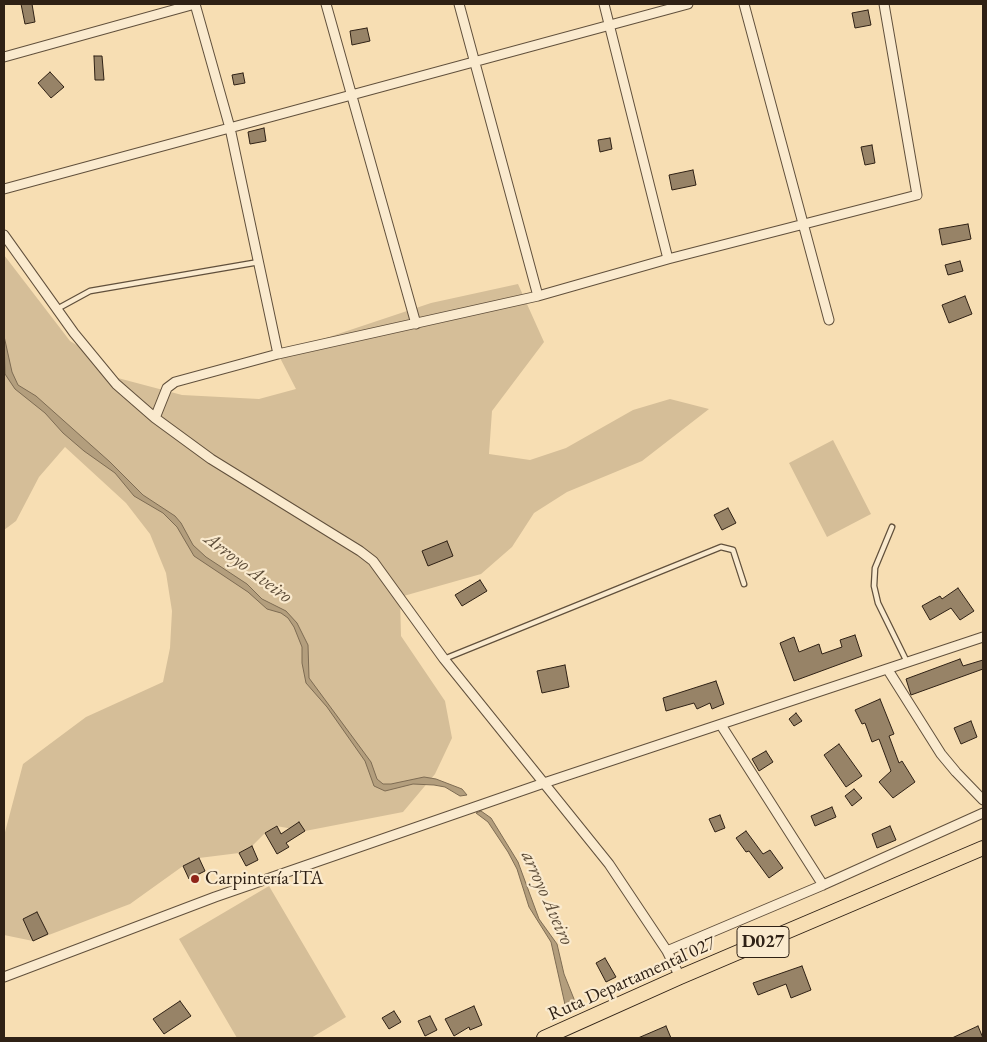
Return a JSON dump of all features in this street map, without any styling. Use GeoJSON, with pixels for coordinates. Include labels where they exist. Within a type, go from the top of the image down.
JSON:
{"type":"FeatureCollection","features":[{"type":"Feature","properties":{"kind":"main road","name":"Ruta Departamental 027"},"geometry":{"type":"LineString","coordinates":[[544,1038],[680,977],[983,848]]}},
{"type":"Feature","properties":{"kind":"street"},"geometry":{"type":"LineString","coordinates":[[4,57],[195,4],[230,128],[278,354]]}},
{"type":"Feature","properties":{"kind":"street"},"geometry":{"type":"LineString","coordinates":[[326,4],[416,324]]}},
{"type":"Feature","properties":{"kind":"street"},"geometry":{"type":"LineString","coordinates":[[459,4],[538,296]]}},
{"type":"Feature","properties":{"kind":"street"},"geometry":{"type":"LineString","coordinates":[[604,4],[668,259]]}},
{"type":"Feature","properties":{"kind":"street"},"geometry":{"type":"LineString","coordinates":[[4,189],[688,4]]}},
{"type":"Feature","properties":{"kind":"street"},"geometry":{"type":"LineString","coordinates":[[744,4],[829,320]]}},
{"type":"Feature","properties":{"kind":"street"},"geometry":{"type":"LineString","coordinates":[[155,418],[167,388],[174,382],[278,354],[538,296],[668,259],[917,195],[884,4]]}},
{"type":"Feature","properties":{"kind":"street"},"geometry":{"type":"LineString","coordinates":[[4,235],[57,310],[116,384],[155,418],[211,459],[360,550],[373,561],[444,659],[609,864],[667,951],[680,977]]}},
{"type":"Feature","properties":{"kind":"street"},"geometry":{"type":"LineString","coordinates":[[4,977],[215,897],[544,783],[983,637]]}},
{"type":"Feature","properties":{"kind":"street"},"geometry":{"type":"LineString","coordinates":[[888,670],[941,754],[983,800]]}},
{"type":"Feature","properties":{"kind":"street"},"geometry":{"type":"LineString","coordinates":[[721,725],[823,885]]}},
{"type":"Feature","properties":{"kind":"street"},"geometry":{"type":"LineString","coordinates":[[667,951],[823,885],[983,813]]}},
{"type":"Feature","properties":{"kind":"lane"},"geometry":{"type":"LineString","coordinates":[[57,310],[90,291],[259,262]]}},
{"type":"Feature","properties":{"kind":"lane"},"geometry":{"type":"LineString","coordinates":[[892,527],[876,568],[874,586],[878,603],[908,662]]}},
{"type":"Feature","properties":{"kind":"lane"},"geometry":{"type":"LineString","coordinates":[[444,659],[721,547],[733,550],[744,584]]}},
{"type":"Feature","properties":{"kind":"shaded area"},"geometry":{"type":"Polygon","coordinates":[[[4,255],[70,341],[103,361],[114,377],[182,395],[259,399],[296,389],[278,354],[431,303],[518,284],[544,342],[492,411],[489,454],[530,460],[566,448],[633,410],[670,399],[709,409],[642,461],[567,492],[534,513],[512,547],[481,574],[400,597],[401,636],[445,701],[452,738],[435,774],[403,812],[305,831],[276,826],[265,833],[252,846],[239,853],[199,858],[183,866],[130,904],[33,941],[4,935],[4,836],[23,764],[86,717],[163,682],[170,648],[172,611],[166,573],[150,534],[126,503],[65,447],[39,477],[16,521],[4,530],[4,255]]]}},
{"type":"Feature","properties":{"kind":"shaded area"},"geometry":{"type":"Polygon","coordinates":[[[4,336],[12,372],[18,385],[36,396],[110,462],[143,495],[175,516],[193,545],[206,557],[247,584],[262,599],[286,611],[297,623],[308,645],[309,678],[371,762],[377,779],[383,784],[391,784],[424,777],[436,779],[462,789],[467,795],[460,796],[445,787],[434,785],[413,784],[385,791],[374,786],[365,761],[327,707],[306,683],[302,663],[302,647],[288,618],[281,613],[267,609],[248,592],[194,556],[177,527],[163,513],[134,496],[115,473],[84,451],[63,433],[45,413],[15,389],[5,374],[4,336]]]}},
{"type":"Feature","properties":{"kind":"shaded area"},"geometry":{"type":"Polygon","coordinates":[[[833,440],[871,514],[827,537],[789,463],[833,440]]]}},
{"type":"Feature","properties":{"kind":"shaded area"},"geometry":{"type":"Polygon","coordinates":[[[481,811],[491,818],[518,862],[539,919],[557,944],[564,974],[576,1004],[566,1009],[551,942],[529,907],[517,869],[508,852],[488,822],[476,813],[481,811]]]}},
{"type":"Feature","properties":{"kind":"shaded area"},"geometry":{"type":"Polygon","coordinates":[[[269,886],[346,1017],[311,1038],[237,1038],[179,939],[269,886]]]}},
{"type":"Feature","properties":{"kind":"building"},"geometry":{"type":"Polygon","coordinates":[[[21,4],[32,4],[35,22],[25,24],[21,4]]]}},
{"type":"Feature","properties":{"kind":"building"},"geometry":{"type":"Polygon","coordinates":[[[868,10],[871,25],[855,28],[852,13],[868,10]]]}},
{"type":"Feature","properties":{"kind":"building"},"geometry":{"type":"Polygon","coordinates":[[[367,28],[370,41],[352,45],[350,31],[367,28]]]}},
{"type":"Feature","properties":{"kind":"building"},"geometry":{"type":"Polygon","coordinates":[[[94,56],[102,56],[104,80],[95,80],[94,56]]]}},
{"type":"Feature","properties":{"kind":"building"},"geometry":{"type":"Polygon","coordinates":[[[50,72],[64,87],[51,98],[38,83],[50,72]]]}},
{"type":"Feature","properties":{"kind":"building"},"geometry":{"type":"Polygon","coordinates":[[[243,73],[245,83],[234,85],[232,75],[243,73]]]}},
{"type":"Feature","properties":{"kind":"building"},"geometry":{"type":"Polygon","coordinates":[[[264,128],[266,141],[250,144],[248,132],[264,128]]]}},
{"type":"Feature","properties":{"kind":"building"},"geometry":{"type":"Polygon","coordinates":[[[610,138],[612,149],[600,152],[598,140],[610,138]]]}},
{"type":"Feature","properties":{"kind":"building"},"geometry":{"type":"Polygon","coordinates":[[[872,145],[875,163],[865,165],[861,147],[872,145]]]}},
{"type":"Feature","properties":{"kind":"building"},"geometry":{"type":"Polygon","coordinates":[[[693,170],[696,185],[672,190],[669,175],[693,170]]]}},
{"type":"Feature","properties":{"kind":"building"},"geometry":{"type":"Polygon","coordinates":[[[968,224],[971,239],[942,245],[939,229],[968,224]]]}},
{"type":"Feature","properties":{"kind":"building"},"geometry":{"type":"Polygon","coordinates":[[[960,261],[963,271],[948,275],[945,265],[960,261]]]}},
{"type":"Feature","properties":{"kind":"building"},"geometry":{"type":"Polygon","coordinates":[[[965,296],[972,314],[949,323],[942,305],[965,296]]]}},
{"type":"Feature","properties":{"kind":"building"},"geometry":{"type":"Polygon","coordinates":[[[728,508],[736,523],[722,530],[714,515],[728,508]]]}},
{"type":"Feature","properties":{"kind":"building"},"geometry":{"type":"Polygon","coordinates":[[[447,541],[453,556],[428,566],[422,551],[447,541]]]}},
{"type":"Feature","properties":{"kind":"building"},"geometry":{"type":"Polygon","coordinates":[[[480,580],[487,591],[462,606],[455,595],[480,580]]]}},
{"type":"Feature","properties":{"kind":"building"},"geometry":{"type":"Polygon","coordinates":[[[958,588],[974,611],[960,620],[951,608],[930,620],[922,606],[940,596],[942,599],[958,588]]]}},
{"type":"Feature","properties":{"kind":"building"},"geometry":{"type":"Polygon","coordinates":[[[855,635],[862,656],[794,681],[780,643],[794,637],[799,652],[819,644],[822,654],[842,647],[840,640],[855,635]]]}},
{"type":"Feature","properties":{"kind":"building"},"geometry":{"type":"Polygon","coordinates":[[[960,659],[963,666],[983,660],[983,669],[911,695],[906,679],[960,659]]]}},
{"type":"Feature","properties":{"kind":"building"},"geometry":{"type":"Polygon","coordinates":[[[565,665],[569,687],[542,693],[537,671],[565,665]]]}},
{"type":"Feature","properties":{"kind":"building"},"geometry":{"type":"Polygon","coordinates":[[[716,681],[724,704],[712,709],[710,703],[697,709],[694,703],[666,711],[663,698],[716,681]]]}},
{"type":"Feature","properties":{"kind":"building"},"geometry":{"type":"Polygon","coordinates":[[[880,699],[894,734],[889,736],[899,763],[902,761],[915,782],[893,798],[879,782],[891,771],[879,739],[872,742],[865,723],[862,724],[855,710],[880,699]]]}},
{"type":"Feature","properties":{"kind":"building"},"geometry":{"type":"Polygon","coordinates":[[[796,713],[802,721],[794,726],[789,719],[796,713]]]}},
{"type":"Feature","properties":{"kind":"building"},"geometry":{"type":"Polygon","coordinates":[[[971,721],[977,737],[961,744],[954,728],[971,721]]]}},
{"type":"Feature","properties":{"kind":"building"},"geometry":{"type":"Polygon","coordinates":[[[839,744],[862,776],[846,787],[824,755],[839,744]]]}},
{"type":"Feature","properties":{"kind":"building"},"geometry":{"type":"Polygon","coordinates":[[[766,751],[773,762],[759,771],[752,759],[766,751]]]}},
{"type":"Feature","properties":{"kind":"building"},"geometry":{"type":"Polygon","coordinates":[[[854,789],[862,798],[852,806],[845,796],[854,789]]]}},
{"type":"Feature","properties":{"kind":"building"},"geometry":{"type":"Polygon","coordinates":[[[832,807],[836,817],[815,826],[811,816],[832,807]]]}},
{"type":"Feature","properties":{"kind":"building"},"geometry":{"type":"Polygon","coordinates":[[[720,815],[725,828],[715,832],[709,819],[720,815]]]}},
{"type":"Feature","properties":{"kind":"building"},"geometry":{"type":"Polygon","coordinates":[[[299,822],[305,831],[286,843],[289,847],[277,854],[265,833],[277,826],[281,834],[299,822]]]}},
{"type":"Feature","properties":{"kind":"building"},"geometry":{"type":"Polygon","coordinates":[[[890,826],[896,840],[877,848],[872,834],[890,826]]]}},
{"type":"Feature","properties":{"kind":"building"},"geometry":{"type":"Polygon","coordinates":[[[746,831],[763,854],[770,850],[783,868],[769,878],[749,851],[746,852],[736,838],[746,831]]]}},
{"type":"Feature","properties":{"kind":"building"},"geometry":{"type":"Polygon","coordinates":[[[252,846],[258,860],[246,866],[239,853],[252,846]]]}},
{"type":"Feature","properties":{"kind":"building"},"geometry":{"type":"Polygon","coordinates":[[[199,858],[205,871],[189,879],[183,866],[199,858]]]}},
{"type":"Feature","properties":{"kind":"building"},"geometry":{"type":"Polygon","coordinates":[[[37,912],[48,934],[33,941],[23,919],[37,912]]]}},
{"type":"Feature","properties":{"kind":"building"},"geometry":{"type":"Polygon","coordinates":[[[605,958],[616,977],[606,982],[596,963],[605,958]]]}},
{"type":"Feature","properties":{"kind":"building"},"geometry":{"type":"Polygon","coordinates":[[[802,966],[811,990],[791,998],[786,984],[758,995],[753,983],[802,966]]]}},
{"type":"Feature","properties":{"kind":"building"},"geometry":{"type":"Polygon","coordinates":[[[180,1001],[191,1016],[164,1034],[153,1019],[180,1001]]]}},
{"type":"Feature","properties":{"kind":"building"},"geometry":{"type":"Polygon","coordinates":[[[474,1006],[482,1025],[470,1030],[469,1027],[454,1036],[445,1019],[474,1006]]]}},
{"type":"Feature","properties":{"kind":"building"},"geometry":{"type":"Polygon","coordinates":[[[394,1011],[401,1022],[389,1029],[382,1018],[394,1011]]]}},
{"type":"Feature","properties":{"kind":"building"},"geometry":{"type":"Polygon","coordinates":[[[430,1016],[437,1030],[425,1036],[418,1021],[430,1016]]]}},
{"type":"Feature","properties":{"kind":"building"},"geometry":{"type":"Polygon","coordinates":[[[666,1026],[671,1038],[638,1038],[666,1026]]]}},
{"type":"Feature","properties":{"kind":"building"},"geometry":{"type":"Polygon","coordinates":[[[978,1026],[983,1038],[952,1038],[978,1026]]]}},
{"type":"Feature","properties":{"kind":"place","name":"Carpintería ITA"},"geometry":{"type":"Point","coordinates":[195,879]}},
{"type":"Feature","properties":{"kind":"water label","name":"Arroyo Aveiro"},"geometry":{"type":"Point","coordinates":[248,568]}},
{"type":"Feature","properties":{"kind":"water label","name":"arroyo Aveiro"},"geometry":{"type":"Point","coordinates":[547,898]}}]}
